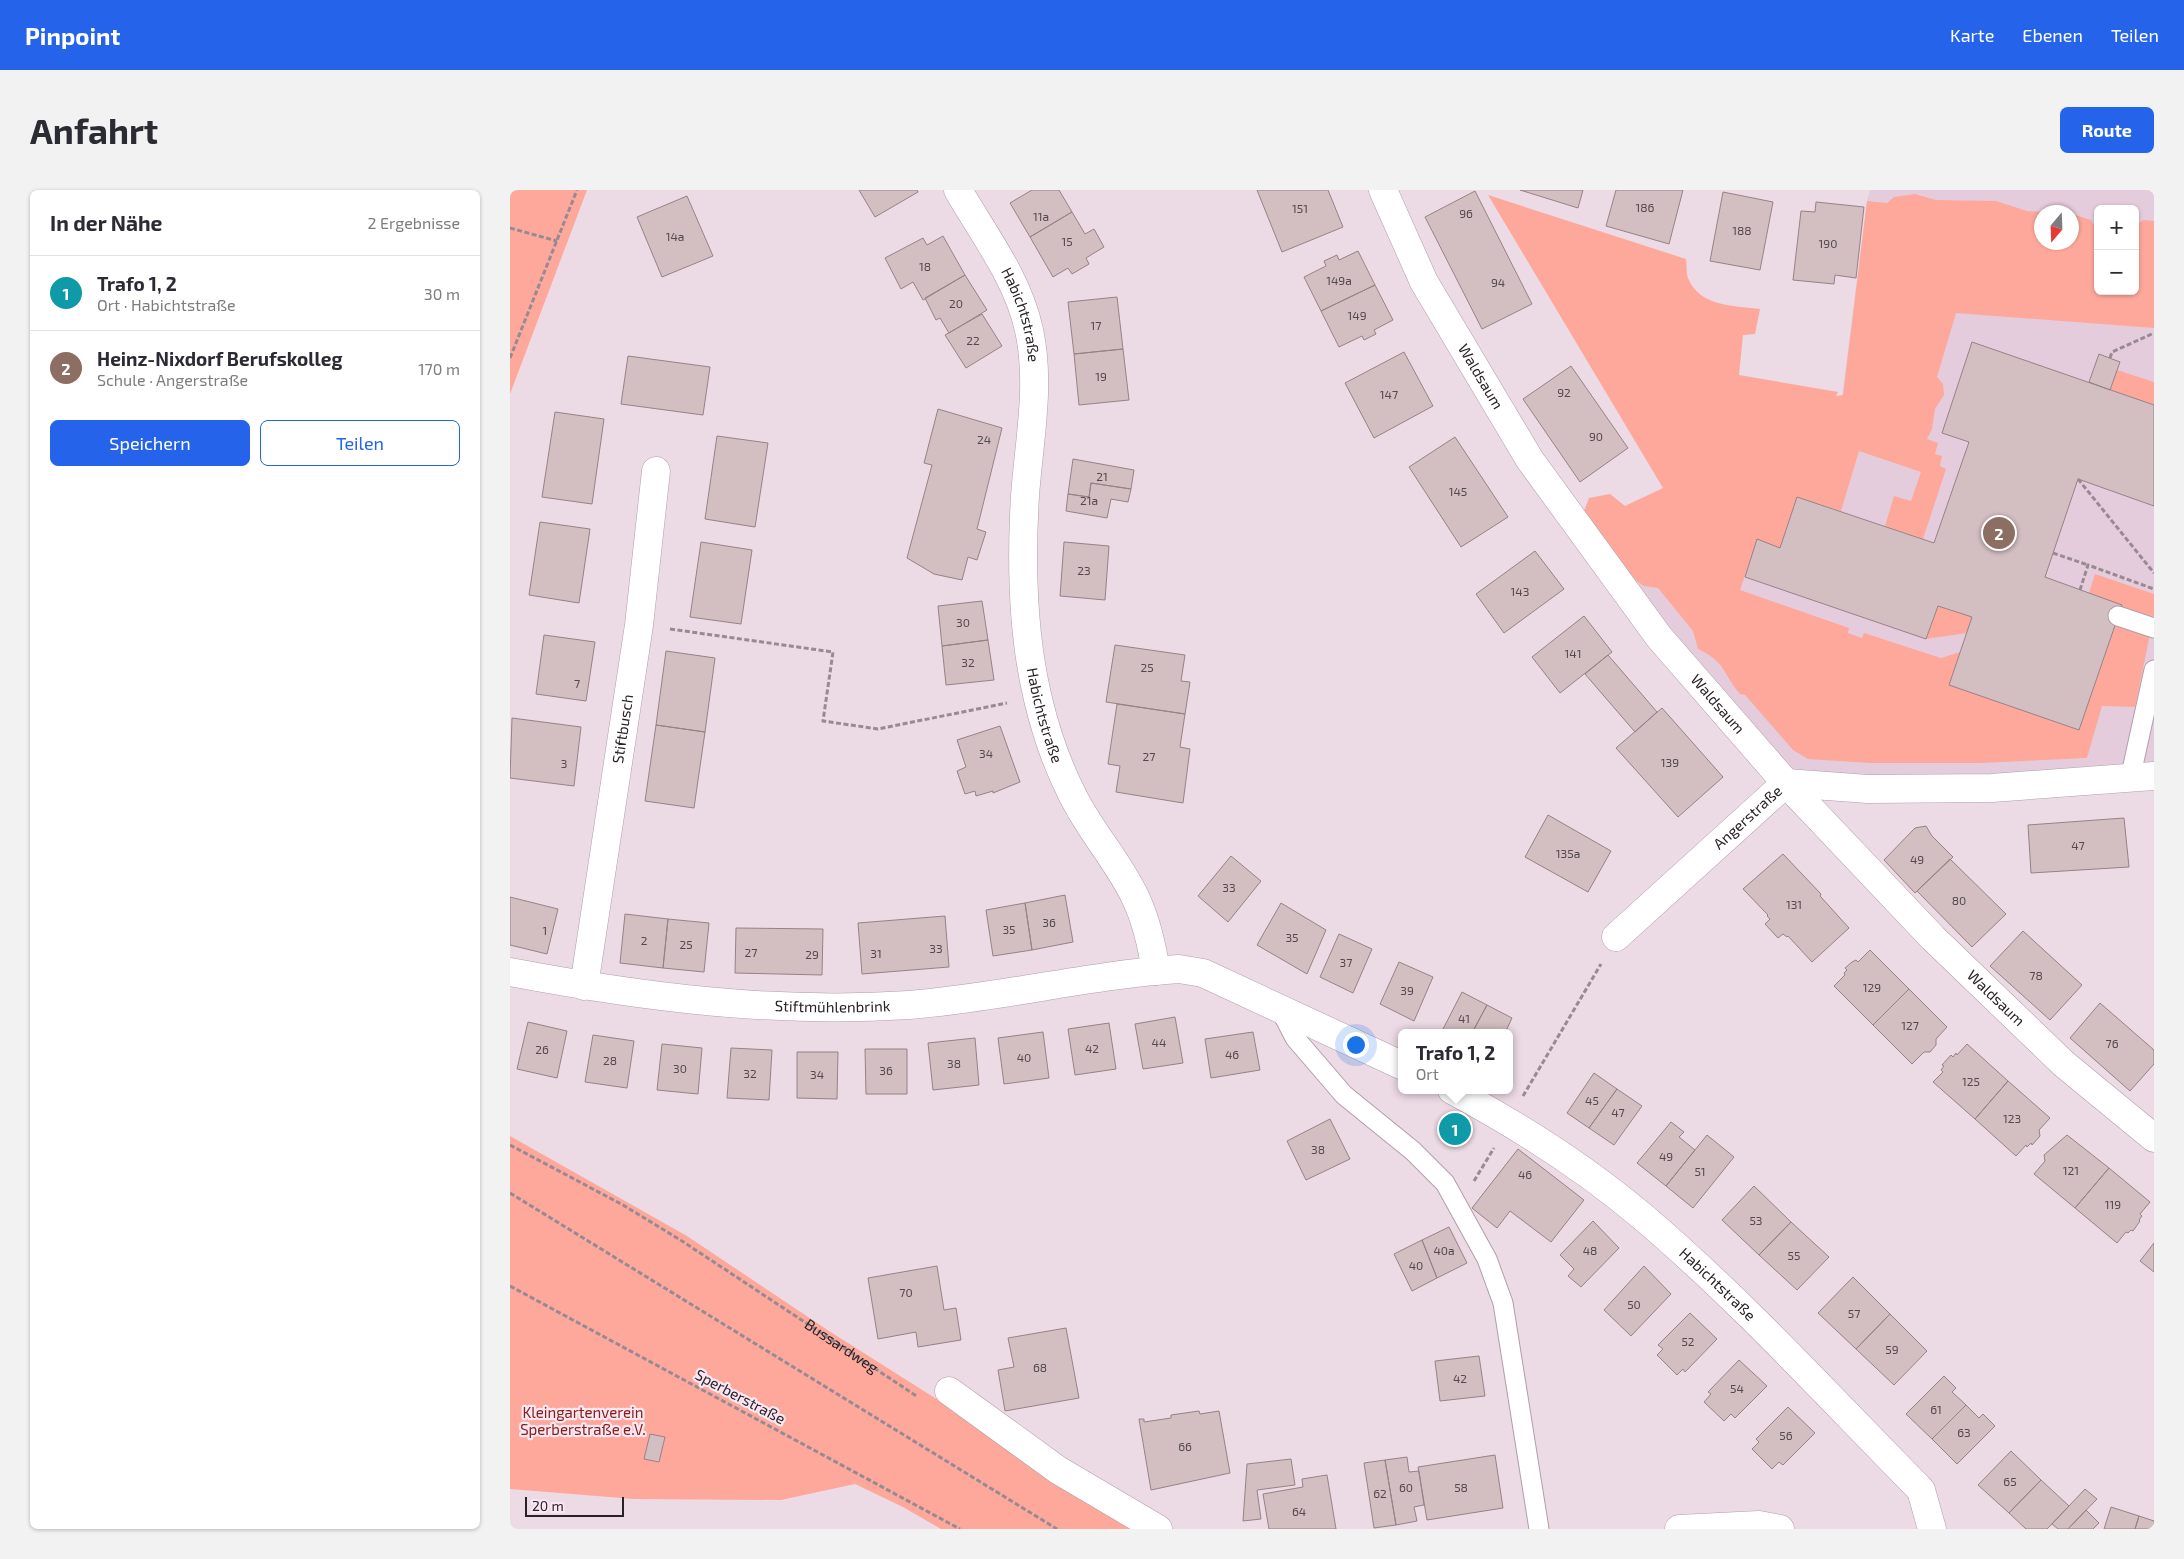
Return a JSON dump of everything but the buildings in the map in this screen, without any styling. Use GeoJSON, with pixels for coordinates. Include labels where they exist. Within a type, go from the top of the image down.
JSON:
{"type":"FeatureCollection","features":[{"type":"Feature","properties":{"kind":"street","name":"Habichtstraße"},"geometry":{"type":"LineString","coordinates":[[958,190],[1017,290],[1029,329],[1035,364],[1034,407],[1025,497],[1024,585],[1026,622],[1037,697],[1051,748],[1073,797],[1136,897],[1149,933],[1156,971]]}},
{"type":"Feature","properties":{"kind":"street","name":"Waldsaum"},"geometry":{"type":"LineString","coordinates":[[1383,190],[1424,282],[1530,460],[1659,637],[1786,784],[1940,945],[2064,1064],[2154,1138]]}},
{"type":"Feature","properties":{"kind":"street","name":"Stiftbusch"},"geometry":{"type":"LineString","coordinates":[[584,986],[639,625],[656,471]]}},
{"type":"Feature","properties":{"kind":"street","name":"Angerstraße"},"geometry":{"type":"LineString","coordinates":[[1616,938],[1786,784],[1868,789],[1992,788],[2142,777]]}},
{"type":"Feature","properties":{"kind":"street"},"geometry":{"type":"LineString","coordinates":[[1156,971],[1179,969],[1203,973],[1398,1064]]}},
{"type":"Feature","properties":{"kind":"street","name":"Stiftmühlenbrink"},"geometry":{"type":"LineString","coordinates":[[510,972],[584,986],[666,998],[794,1009],[910,1005],[1156,971]]}},
{"type":"Feature","properties":{"kind":"street","name":"Habichtstraße"},"geometry":{"type":"LineString","coordinates":[[1459,1094],[1509,1121],[1574,1164],[1642,1217],[1717,1285],[1921,1490],[1932,1529]]}},
{"type":"Feature","properties":{"kind":"street"},"geometry":{"type":"LineString","coordinates":[[949,1391],[1058,1470],[1158,1529]]}},
{"type":"Feature","properties":{"kind":"street"},"geometry":{"type":"LineString","coordinates":[[1679,1529],[1759,1526],[1780,1529]]}},
{"type":"Feature","properties":{"kind":"lane"},"geometry":{"type":"LineString","coordinates":[[2118,616],[2154,628]]}},
{"type":"Feature","properties":{"kind":"lane"},"geometry":{"type":"LineString","coordinates":[[2142,777],[2154,670]]}},
{"type":"Feature","properties":{"kind":"lane"},"geometry":{"type":"LineString","coordinates":[[1280,1009],[1295,1038],[1344,1096],[1413,1151],[1445,1183],[1487,1258],[1503,1302],[1540,1529]]}},
{"type":"Feature","properties":{"kind":"path"},"geometry":{"type":"LineString","coordinates":[[510,358],[577,190]]}},
{"type":"Feature","properties":{"kind":"path"},"geometry":{"type":"LineString","coordinates":[[510,228],[557,241]]}},
{"type":"Feature","properties":{"kind":"path"},"geometry":{"type":"LineString","coordinates":[[2110,358],[2112,352],[2154,332]]}},
{"type":"Feature","properties":{"kind":"path"},"geometry":{"type":"LineString","coordinates":[[2078,480],[2154,573]]}},
{"type":"Feature","properties":{"kind":"path"},"geometry":{"type":"LineString","coordinates":[[2053,553],[2154,589]]}},
{"type":"Feature","properties":{"kind":"path"},"geometry":{"type":"LineString","coordinates":[[2080,590],[2088,565]]}},
{"type":"Feature","properties":{"kind":"path"},"geometry":{"type":"LineString","coordinates":[[639,625],[834,652],[823,721],[878,729],[1037,697]]}},
{"type":"Feature","properties":{"kind":"path"},"geometry":{"type":"LineString","coordinates":[[1458,1205],[1616,938]]}},
{"type":"Feature","properties":{"kind":"path","name":"Bussardweg"},"geometry":{"type":"LineString","coordinates":[[510,1145],[623,1205],[682,1241],[935,1409],[949,1391]]}},
{"type":"Feature","properties":{"kind":"path"},"geometry":{"type":"LineString","coordinates":[[510,1193],[1057,1529]]}},
{"type":"Feature","properties":{"kind":"path","name":"Sperberstraße"},"geometry":{"type":"LineString","coordinates":[[510,1286],[960,1529]]}},
{"type":"Feature","properties":{"kind":"shaded area"},"geometry":{"type":"Polygon","coordinates":[[[1870,190],[2154,190],[2154,775],[1786,782],[1603,562],[1842,397],[1870,190]]]}},
{"type":"Feature","properties":{"kind":"green space"},"geometry":{"type":"Polygon","coordinates":[[[510,190],[587,190],[510,394],[510,190]]]}},
{"type":"Feature","properties":{"kind":"green space"},"geometry":{"type":"Polygon","coordinates":[[[1915,194],[1936,200],[1996,201],[2034,211],[2034,250],[2079,250],[2079,216],[2091,220],[2094,224],[2094,295],[2139,295],[2139,223],[2143,220],[2154,221],[2154,328],[1956,313],[1937,377],[1943,384],[1944,395],[1935,409],[1932,429],[1927,439],[1938,443],[1935,454],[1942,456],[1940,466],[1946,469],[1923,539],[1885,526],[1894,496],[1911,501],[1921,472],[1859,451],[1841,511],[1797,497],[1780,548],[1757,540],[1740,590],[1849,628],[1848,633],[1862,638],[1864,633],[1941,658],[1960,652],[1950,685],[2079,730],[2122,605],[2089,593],[2095,574],[2154,594],[2154,615],[2135,707],[2102,706],[2087,758],[1980,763],[1870,763],[1808,759],[1793,750],[1745,695],[1740,694],[1719,664],[1698,649],[1693,631],[1658,588],[1644,586],[1626,574],[1584,511],[1589,498],[1610,494],[1625,506],[1663,488],[1488,195],[1686,259],[1688,278],[1693,288],[1701,295],[1709,300],[1730,306],[1760,309],[1755,334],[1743,335],[1739,375],[1838,392],[1836,396],[1843,395],[1867,201],[1887,203],[1894,197],[1915,194]]]}},
{"type":"Feature","properties":{"kind":"green space"},"geometry":{"type":"Polygon","coordinates":[[[2117,370],[2154,382],[2154,405],[2110,390],[2117,370]]]}},
{"type":"Feature","properties":{"kind":"green space"},"geometry":{"type":"Polygon","coordinates":[[[1938,606],[1972,617],[1967,633],[1926,639],[1938,606]]]}},
{"type":"Feature","properties":{"kind":"green space","name":"Kleingartenverein Sperberstraße e.V."},"geometry":{"type":"Polygon","coordinates":[[[510,1136],[687,1236],[829,1331],[1142,1529],[941,1529],[903,1507],[855,1484],[781,1500],[634,1499],[510,1489],[510,1136]]]}},
{"type":"Feature","properties":{"kind":"place","name":"Heinz-Nixdorf Berufskolleg"},"geometry":{"type":"Point","coordinates":[1999,533]}},
{"type":"Feature","properties":{"kind":"place","name":"Trafo 1, 2"},"geometry":{"type":"Point","coordinates":[1455,1129]}}]}
